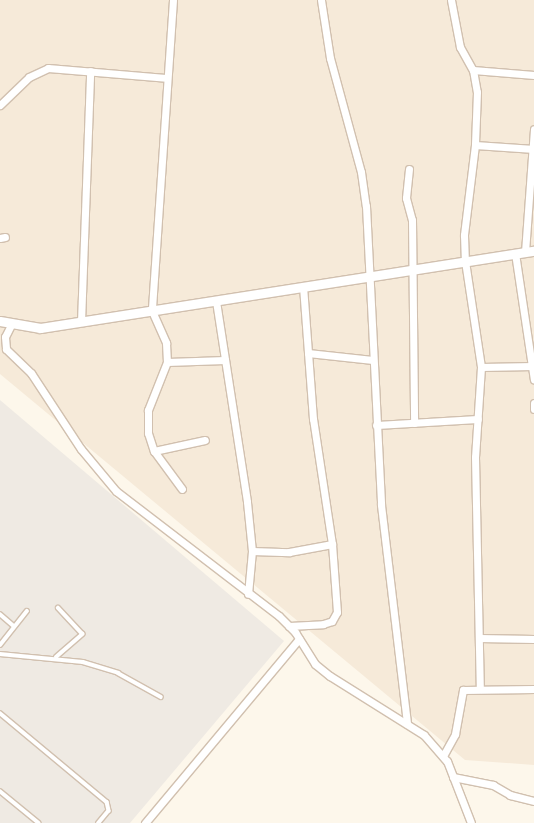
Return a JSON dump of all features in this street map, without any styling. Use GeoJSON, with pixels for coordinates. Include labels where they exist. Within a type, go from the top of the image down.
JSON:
{"type":"FeatureCollection","features":[{"type":"Feature","properties":{"kind":"street"},"geometry":{"type":"LineString","coordinates":[[173,0],[166,78],[152,311],[166,343],[167,362],[148,410],[148,433],[154,451],[182,489]]}},
{"type":"Feature","properties":{"kind":"street"},"geometry":{"type":"LineString","coordinates":[[321,0],[330,58],[361,172],[381,505],[407,723]]}},
{"type":"Feature","properties":{"kind":"street"},"geometry":{"type":"LineString","coordinates":[[451,0],[460,47],[473,70],[477,92],[476,145],[466,199],[465,261],[481,367],[475,457],[480,688]]}},
{"type":"Feature","properties":{"kind":"street"},"geometry":{"type":"LineString","coordinates":[[0,106],[29,77],[43,70],[90,71],[166,78]]}},
{"type":"Feature","properties":{"kind":"street"},"geometry":{"type":"LineString","coordinates":[[473,70],[534,75]]}},
{"type":"Feature","properties":{"kind":"street"},"geometry":{"type":"LineString","coordinates":[[81,322],[90,71]]}},
{"type":"Feature","properties":{"kind":"street"},"geometry":{"type":"LineString","coordinates":[[0,321],[12,325],[40,328],[529,251],[534,129]]}},
{"type":"Feature","properties":{"kind":"street"},"geometry":{"type":"LineString","coordinates":[[476,145],[533,149]]}},
{"type":"Feature","properties":{"kind":"street"},"geometry":{"type":"LineString","coordinates":[[409,169],[406,198],[412,220],[414,423]]}},
{"type":"Feature","properties":{"kind":"street"},"geometry":{"type":"LineString","coordinates":[[515,253],[534,380]]}},
{"type":"Feature","properties":{"kind":"street"},"geometry":{"type":"LineString","coordinates":[[289,626],[323,624],[332,621],[337,612],[332,544],[313,419],[303,287]]}},
{"type":"Feature","properties":{"kind":"street"},"geometry":{"type":"LineString","coordinates":[[216,300],[252,551],[248,594]]}},
{"type":"Feature","properties":{"kind":"street"},"geometry":{"type":"LineString","coordinates":[[12,325],[5,336],[6,349],[31,373],[81,449],[116,491],[289,626],[315,664],[330,676],[407,723],[443,756],[471,823]]}},
{"type":"Feature","properties":{"kind":"street"},"geometry":{"type":"LineString","coordinates":[[308,353],[373,360]]}},
{"type":"Feature","properties":{"kind":"street"},"geometry":{"type":"LineString","coordinates":[[167,362],[225,360]]}},
{"type":"Feature","properties":{"kind":"street"},"geometry":{"type":"LineString","coordinates":[[481,367],[533,366]]}},
{"type":"Feature","properties":{"kind":"street"},"geometry":{"type":"LineString","coordinates":[[534,403],[534,409]]}},
{"type":"Feature","properties":{"kind":"street"},"geometry":{"type":"LineString","coordinates":[[376,425],[478,419]]}},
{"type":"Feature","properties":{"kind":"street"},"geometry":{"type":"LineString","coordinates":[[154,451],[206,440]]}},
{"type":"Feature","properties":{"kind":"street"},"geometry":{"type":"LineString","coordinates":[[252,551],[289,552],[332,544]]}},
{"type":"Feature","properties":{"kind":"street"},"geometry":{"type":"LineString","coordinates":[[479,638],[534,639]]}},
{"type":"Feature","properties":{"kind":"street"},"geometry":{"type":"LineString","coordinates":[[145,823],[299,639]]}},
{"type":"Feature","properties":{"kind":"street"},"geometry":{"type":"LineString","coordinates":[[443,756],[455,734],[463,690],[480,688],[534,690]]}},
{"type":"Feature","properties":{"kind":"street"},"geometry":{"type":"LineString","coordinates":[[453,777],[493,785],[510,795],[534,801]]}},
{"type":"Feature","properties":{"kind":"lane"},"geometry":{"type":"LineString","coordinates":[[56,656],[82,634],[58,608]]}},
{"type":"Feature","properties":{"kind":"lane"},"geometry":{"type":"LineString","coordinates":[[0,645],[27,611]]}},
{"type":"Feature","properties":{"kind":"lane"},"geometry":{"type":"LineString","coordinates":[[0,614],[14,626]]}},
{"type":"Feature","properties":{"kind":"lane"},"geometry":{"type":"LineString","coordinates":[[0,654],[56,656],[118,673],[161,697]]}},
{"type":"Feature","properties":{"kind":"lane"},"geometry":{"type":"LineString","coordinates":[[0,713],[107,802],[109,811],[99,823]]}},
{"type":"Feature","properties":{"kind":"lane"},"geometry":{"type":"LineString","coordinates":[[0,790],[39,823]]}},
{"type":"Feature","properties":{"kind":"shaded area"},"geometry":{"type":"Polygon","coordinates":[[[0,0],[534,0],[534,765],[465,760],[0,374],[0,0]]]}},
{"type":"Feature","properties":{"kind":"shaded area"},"geometry":{"type":"Polygon","coordinates":[[[0,400],[284,641],[130,823],[0,823],[0,400]]]}}]}
